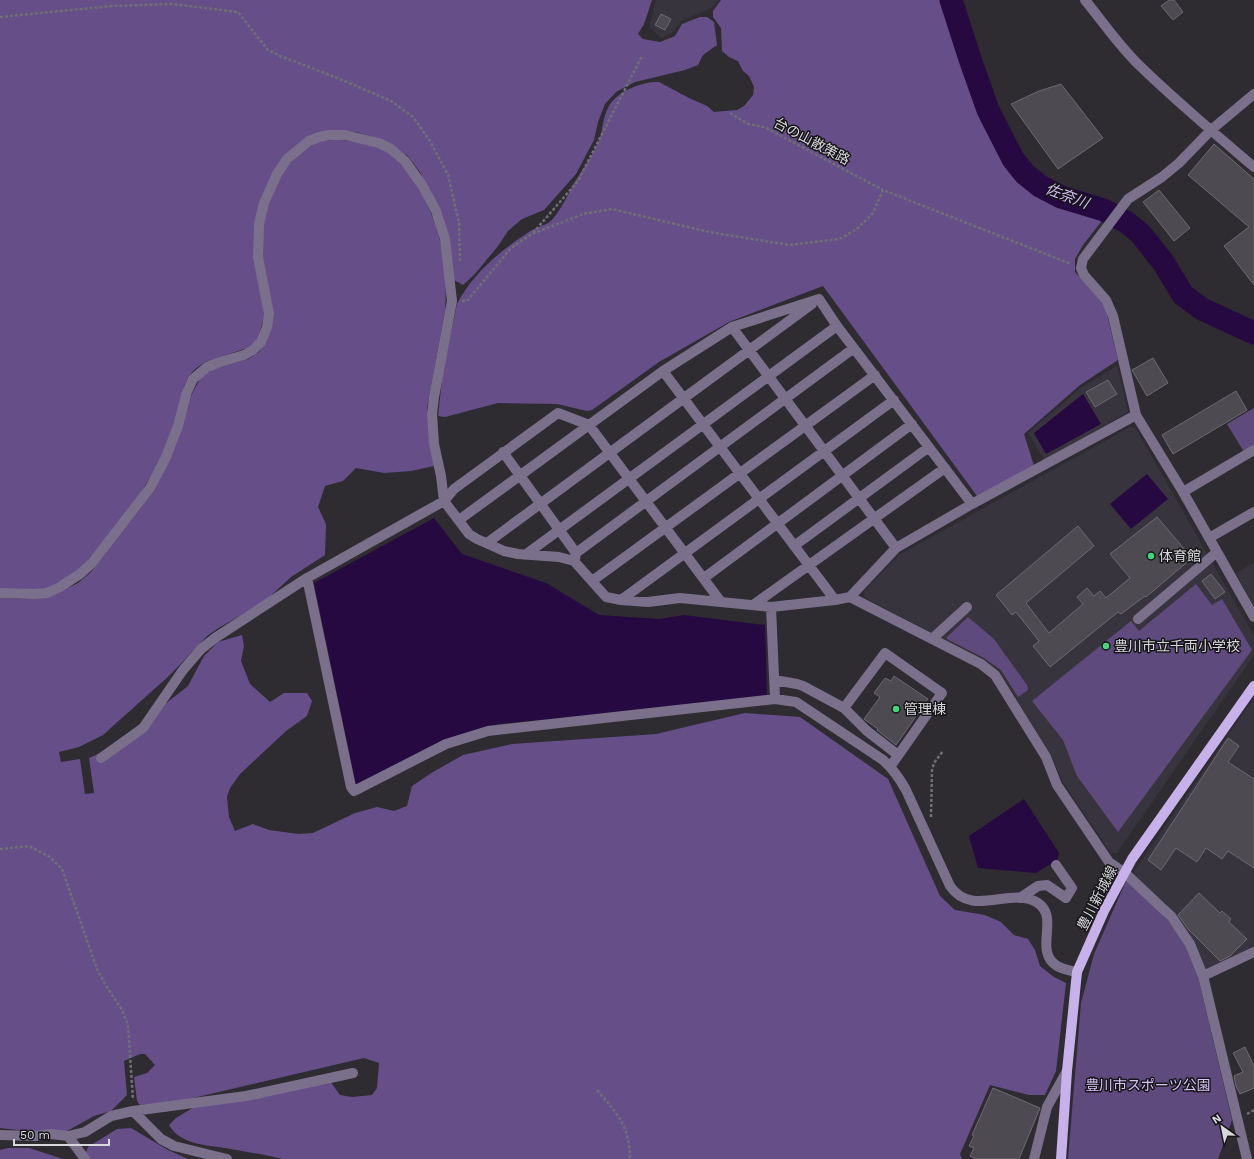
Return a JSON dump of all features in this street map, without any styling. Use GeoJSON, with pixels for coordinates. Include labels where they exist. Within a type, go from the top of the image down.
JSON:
{"type":"FeatureCollection","features":[{"type":"Feature","properties":{"kind":"main road","name":"豊川新城線"},"geometry":{"type":"LineString","coordinates":[[1061,1159],[1067,1071],[1077,972],[1104,911],[1132,859],[1254,686]]}},
{"type":"Feature","properties":{"kind":"street"},"geometry":{"type":"LineString","coordinates":[[1086,0],[1119,43],[1139,65],[1254,167]]}},
{"type":"Feature","properties":{"kind":"street"},"geometry":{"type":"LineString","coordinates":[[1254,94],[1211,130],[1162,178],[1128,199],[1122,205],[1083,259],[1081,268],[1084,275],[1106,300],[1113,316],[1136,415],[1183,492],[1254,617]]}},
{"type":"Feature","properties":{"kind":"street"},"geometry":{"type":"LineString","coordinates":[[0,593],[33,594],[47,592],[65,585],[92,563],[150,488],[166,457],[178,426],[187,392],[193,380],[207,367],[244,355],[254,350],[260,342],[267,327],[269,314],[258,257],[259,224],[264,204],[277,174],[287,159],[309,142],[320,136],[345,135],[379,143],[391,149],[405,161],[422,185],[436,211],[445,239],[452,301],[432,414],[434,444],[441,476],[444,501],[469,534],[504,551],[559,557],[575,557],[646,501],[854,348]]}},
{"type":"Feature","properties":{"kind":"street"},"geometry":{"type":"LineString","coordinates":[[819,299],[837,326],[972,504]]}},
{"type":"Feature","properties":{"kind":"street"},"geometry":{"type":"LineString","coordinates":[[459,520],[663,371],[732,327],[819,299]]}},
{"type":"Feature","properties":{"kind":"street"},"geometry":{"type":"LineString","coordinates":[[487,543],[819,299]]}},
{"type":"Feature","properties":{"kind":"street"},"geometry":{"type":"LineString","coordinates":[[525,554],[837,326]]}},
{"type":"Feature","properties":{"kind":"street"},"geometry":{"type":"LineString","coordinates":[[732,327],[896,548]]}},
{"type":"Feature","properties":{"kind":"street"},"geometry":{"type":"LineString","coordinates":[[663,371],[835,600]]}},
{"type":"Feature","properties":{"kind":"street"},"geometry":{"type":"LineString","coordinates":[[592,581],[875,375]]}},
{"type":"Feature","properties":{"kind":"street"},"geometry":{"type":"LineString","coordinates":[[621,600],[894,400]]}},
{"type":"Feature","properties":{"kind":"street"},"geometry":{"type":"LineString","coordinates":[[101,758],[143,728],[183,670],[201,649],[215,638],[307,578],[444,501],[454,489],[558,413],[590,425],[722,602]]}},
{"type":"Feature","properties":{"kind":"street"},"geometry":{"type":"LineString","coordinates":[[503,452],[559,530],[575,557],[592,581],[606,597],[621,600],[648,602],[680,598],[771,607],[850,597],[896,548],[972,504],[1136,415]]}},
{"type":"Feature","properties":{"kind":"street"},"geometry":{"type":"LineString","coordinates":[[704,578],[912,424]]}},
{"type":"Feature","properties":{"kind":"street"},"geometry":{"type":"LineString","coordinates":[[794,546],[929,447]]}},
{"type":"Feature","properties":{"kind":"street"},"geometry":{"type":"LineString","coordinates":[[1183,492],[1254,450]]}},
{"type":"Feature","properties":{"kind":"street"},"geometry":{"type":"LineString","coordinates":[[753,605],[945,468]]}},
{"type":"Feature","properties":{"kind":"street"},"geometry":{"type":"LineString","coordinates":[[1209,538],[1254,512]]}},
{"type":"Feature","properties":{"kind":"street"},"geometry":{"type":"LineString","coordinates":[[1138,619],[1217,552]]}},
{"type":"Feature","properties":{"kind":"street"},"geometry":{"type":"LineString","coordinates":[[307,578],[351,787],[354,791],[446,744],[488,731],[775,699],[796,702],[890,766],[906,790],[950,886],[959,897],[973,901],[1020,898],[1038,903],[1045,913],[1047,921],[1045,947],[1046,954],[1058,967],[1077,972]]}},
{"type":"Feature","properties":{"kind":"street"},"geometry":{"type":"LineString","coordinates":[[850,597],[981,664],[995,675],[1046,757],[1057,785],[1109,862],[1124,873],[1171,916],[1190,944],[1203,976],[1247,1159]]}},
{"type":"Feature","properties":{"kind":"street"},"geometry":{"type":"LineString","coordinates":[[771,607],[775,699]]}},
{"type":"Feature","properties":{"kind":"street"},"geometry":{"type":"LineString","coordinates":[[932,639],[966,607]]}},
{"type":"Feature","properties":{"kind":"street"},"geometry":{"type":"LineString","coordinates":[[844,708],[885,653],[942,693],[890,766]]}},
{"type":"Feature","properties":{"kind":"street"},"geometry":{"type":"LineString","coordinates":[[774,680],[803,686],[844,708],[867,731],[898,755]]}},
{"type":"Feature","properties":{"kind":"street"},"geometry":{"type":"LineString","coordinates":[[1020,898],[1038,886],[1047,885],[1066,898],[1072,888],[1056,865]]}},
{"type":"Feature","properties":{"kind":"street"},"geometry":{"type":"LineString","coordinates":[[1203,976],[1254,952]]}},
{"type":"Feature","properties":{"kind":"street"},"geometry":{"type":"LineString","coordinates":[[1034,1159],[1047,1107],[1067,1071]]}},
{"type":"Feature","properties":{"kind":"street"},"geometry":{"type":"LineString","coordinates":[[0,1135],[36,1136],[50,1134],[68,1136],[85,1132],[111,1116],[133,1110],[246,1096],[353,1073]]}},
{"type":"Feature","properties":{"kind":"street"},"geometry":{"type":"LineString","coordinates":[[133,1110],[161,1139],[174,1146],[227,1159]]}},
{"type":"Feature","properties":{"kind":"street"},"geometry":{"type":"LineString","coordinates":[[68,1136],[85,1159]]}},
{"type":"Feature","properties":{"kind":"path"},"geometry":{"type":"LineString","coordinates":[[0,17],[112,6],[172,4],[238,12],[268,50],[391,101],[413,117],[430,141],[448,175],[459,223],[460,263]]}},
{"type":"Feature","properties":{"kind":"path"},"geometry":{"type":"LineString","coordinates":[[532,234],[578,181],[642,56]]}},
{"type":"Feature","properties":{"kind":"path","name":"台の山散策路"},"geometry":{"type":"LineString","coordinates":[[730,113],[748,124],[764,127],[883,190],[1081,268]]}},
{"type":"Feature","properties":{"kind":"path"},"geometry":{"type":"LineString","coordinates":[[452,301],[467,300],[511,248],[532,234],[583,214],[612,209],[716,233],[789,244],[816,242],[839,239],[857,229],[873,213],[883,190]]}},
{"type":"Feature","properties":{"kind":"path"},"geometry":{"type":"LineString","coordinates":[[930,843],[931,778],[934,763],[943,751]]}},
{"type":"Feature","properties":{"kind":"path"},"geometry":{"type":"LineString","coordinates":[[0,849],[29,846],[50,857],[62,869],[97,969],[122,1010],[128,1025],[133,1110]]}},
{"type":"Feature","properties":{"kind":"path"},"geometry":{"type":"LineString","coordinates":[[597,1090],[619,1116],[628,1135],[630,1144],[630,1159]]}},
{"type":"Feature","properties":{"kind":"shaded area"},"geometry":{"type":"Polygon","coordinates":[[[0,0],[652,0],[644,24],[638,34],[643,39],[660,42],[675,36],[682,24],[700,17],[707,17],[714,22],[717,45],[703,55],[698,65],[685,70],[635,82],[616,92],[605,104],[598,122],[594,140],[576,174],[544,210],[522,219],[508,231],[498,246],[474,275],[463,285],[454,280],[439,210],[420,172],[408,156],[391,144],[356,132],[336,131],[304,139],[260,203],[264,317],[258,338],[254,344],[247,348],[205,362],[195,369],[189,376],[184,386],[174,426],[161,458],[146,484],[132,506],[88,560],[73,575],[60,583],[45,589],[0,589],[0,0]]]}},
{"type":"Feature","properties":{"kind":"shaded area"},"geometry":{"type":"Polygon","coordinates":[[[656,0],[718,0],[712,8],[681,21],[671,34],[661,38],[649,27],[656,0]]]}},
{"type":"Feature","properties":{"kind":"shaded area"},"geometry":{"type":"Polygon","coordinates":[[[721,0],[940,0],[997,136],[1004,151],[1021,177],[1030,185],[1046,194],[1098,211],[1101,222],[1083,245],[1075,259],[1075,272],[1100,300],[1106,310],[1118,360],[1080,385],[1024,434],[1034,466],[977,496],[823,286],[729,322],[659,362],[592,410],[587,411],[557,404],[498,403],[445,417],[438,416],[443,371],[457,304],[463,293],[479,273],[498,255],[531,230],[551,221],[565,201],[574,183],[593,153],[600,137],[606,111],[612,102],[623,92],[645,83],[652,82],[659,82],[707,106],[714,112],[737,110],[744,106],[753,95],[754,87],[749,76],[743,71],[738,61],[729,57],[722,51],[721,28],[713,17],[713,11],[721,0]]]}},
{"type":"Feature","properties":{"kind":"shaded area"},"geometry":{"type":"Polygon","coordinates":[[[333,140],[368,143],[386,151],[398,160],[420,191],[434,220],[442,249],[446,295],[445,311],[427,408],[434,466],[411,471],[384,473],[356,468],[343,481],[325,486],[318,507],[326,524],[325,555],[291,577],[265,601],[207,636],[170,675],[103,735],[79,747],[59,752],[61,762],[80,759],[85,794],[94,793],[89,758],[107,750],[188,686],[204,656],[218,642],[242,635],[244,646],[241,661],[250,684],[270,702],[284,693],[307,693],[312,701],[307,716],[286,731],[240,774],[230,788],[227,797],[229,817],[235,831],[253,824],[269,830],[298,834],[313,833],[355,813],[377,807],[394,811],[407,806],[412,786],[433,772],[463,755],[512,744],[656,734],[745,713],[800,717],[888,779],[940,896],[955,910],[985,915],[1001,922],[1014,935],[1028,939],[1035,950],[1040,966],[1054,977],[1066,983],[1056,1071],[1045,1095],[1029,1095],[990,1085],[960,1154],[962,1159],[283,1159],[188,1141],[174,1132],[169,1125],[176,1118],[194,1107],[331,1075],[332,1084],[340,1095],[352,1097],[372,1095],[377,1088],[379,1063],[364,1058],[176,1102],[140,1105],[137,1101],[134,1077],[147,1073],[155,1065],[145,1054],[140,1054],[124,1061],[127,1095],[111,1111],[94,1116],[67,1131],[46,1133],[0,1128],[0,598],[30,599],[47,597],[78,583],[91,572],[154,491],[182,427],[192,394],[201,377],[213,369],[248,359],[259,352],[267,340],[262,256],[263,223],[268,206],[282,172],[292,161],[300,153],[314,144],[321,141],[333,140]]]}},
{"type":"Feature","properties":{"kind":"shaded area"},"geometry":{"type":"Polygon","coordinates":[[[1117,366],[1128,412],[1044,460],[1028,433],[1082,387],[1117,366]]]}},
{"type":"Feature","properties":{"kind":"shaded area"},"geometry":{"type":"Polygon","coordinates":[[[1083,394],[1101,424],[1046,454],[1034,433],[1083,394]]]}},
{"type":"Feature","properties":{"kind":"shaded area","name":"豊川市立千両小学校"},"geometry":{"type":"Polygon","coordinates":[[[1130,427],[1136,429],[1254,636],[1254,655],[1117,853],[1111,853],[1063,782],[1052,757],[1000,671],[986,661],[865,598],[864,591],[899,555],[1130,427]]]}},
{"type":"Feature","properties":{"kind":"shaded area"},"geometry":{"type":"Polygon","coordinates":[[[1147,474],[1168,499],[1131,529],[1110,504],[1147,474]]]}},
{"type":"Feature","properties":{"kind":"shaded area"},"geometry":{"type":"Polygon","coordinates":[[[434,518],[462,554],[546,583],[599,615],[659,619],[684,615],[765,625],[767,698],[498,724],[445,740],[356,785],[314,583],[434,518]]]}},
{"type":"Feature","properties":{"kind":"shaded area"},"geometry":{"type":"Polygon","coordinates":[[[1254,563],[1254,606],[1236,573],[1254,563]]]}},
{"type":"Feature","properties":{"kind":"shaded area"},"geometry":{"type":"Polygon","coordinates":[[[1254,698],[1254,949],[1206,972],[1172,913],[1133,873],[1254,698]]]}},
{"type":"Feature","properties":{"kind":"shaded area"},"geometry":{"type":"Polygon","coordinates":[[[1024,799],[1059,853],[1057,860],[1036,873],[978,868],[969,836],[1024,799]]]}},
{"type":"Feature","properties":{"kind":"shaded area"},"geometry":{"type":"Polygon","coordinates":[[[131,1128],[168,1150],[188,1159],[88,1159],[86,1152],[88,1147],[117,1129],[131,1128]]]}},
{"type":"Feature","properties":{"kind":"shaded area"},"geometry":{"type":"Polygon","coordinates":[[[8,1148],[29,1148],[63,1159],[0,1159],[0,1150],[8,1148]]]}},
{"type":"Feature","properties":{"kind":"green space"},"geometry":{"type":"Polygon","coordinates":[[[1254,408],[1254,446],[1244,452],[1227,424],[1254,408]]]}},
{"type":"Feature","properties":{"kind":"green space"},"geometry":{"type":"Polygon","coordinates":[[[1196,584],[1212,605],[1222,599],[1252,650],[1118,832],[1077,776],[1063,740],[1032,701],[1131,621],[1139,631],[1196,584]]]}},
{"type":"Feature","properties":{"kind":"green space"},"geometry":{"type":"Polygon","coordinates":[[[968,617],[994,639],[1027,685],[1028,690],[1018,697],[1001,670],[984,658],[947,639],[947,637],[968,617]]]}},
{"type":"Feature","properties":{"kind":"green space","name":"豊川市スポーツ公園"},"geometry":{"type":"Polygon","coordinates":[[[1126,881],[1166,918],[1186,945],[1197,972],[1232,1120],[1218,1159],[1068,1159],[1081,1003],[1094,954],[1126,881]]]}},
{"type":"Feature","properties":{"kind":"building"},"geometry":{"type":"Polygon","coordinates":[[[1169,0],[1174,0],[1183,12],[1173,20],[1161,6],[1169,0]]]}},
{"type":"Feature","properties":{"kind":"building"},"geometry":{"type":"Polygon","coordinates":[[[661,14],[671,19],[665,30],[655,25],[661,14]]]}},
{"type":"Feature","properties":{"kind":"building"},"geometry":{"type":"Polygon","coordinates":[[[1061,84],[1103,138],[1058,169],[1011,104],[1039,91],[1061,84]]]}},
{"type":"Feature","properties":{"kind":"building"},"geometry":{"type":"Polygon","coordinates":[[[1214,144],[1254,179],[1254,285],[1224,246],[1249,227],[1188,175],[1214,144]]]}},
{"type":"Feature","properties":{"kind":"building"},"geometry":{"type":"Polygon","coordinates":[[[1159,190],[1190,228],[1174,241],[1143,202],[1159,190]]]}},
{"type":"Feature","properties":{"kind":"building"},"geometry":{"type":"Polygon","coordinates":[[[1153,358],[1168,383],[1147,396],[1132,370],[1153,358]]]}},
{"type":"Feature","properties":{"kind":"building"},"geometry":{"type":"Polygon","coordinates":[[[1108,380],[1117,394],[1095,407],[1086,392],[1108,380]]]}},
{"type":"Feature","properties":{"kind":"building"},"geometry":{"type":"Polygon","coordinates":[[[1236,391],[1247,410],[1173,454],[1162,435],[1236,391]]]}},
{"type":"Feature","properties":{"kind":"building"},"geometry":{"type":"Polygon","coordinates":[[[1157,517],[1192,558],[1146,597],[1145,596],[1121,614],[1118,612],[1050,667],[1033,646],[1039,641],[1016,612],[1012,615],[996,595],[1078,526],[1094,546],[1026,603],[1049,633],[1083,604],[1077,597],[1087,588],[1094,596],[1100,591],[1106,598],[1130,578],[1110,554],[1157,517]]]}},
{"type":"Feature","properties":{"kind":"building"},"geometry":{"type":"Polygon","coordinates":[[[1211,574],[1225,592],[1215,599],[1202,581],[1211,574]]]}},
{"type":"Feature","properties":{"kind":"building","name":"管理棟"},"geometry":{"type":"Polygon","coordinates":[[[894,676],[928,699],[896,745],[864,719],[880,697],[874,693],[885,678],[891,681],[894,676]]]}},
{"type":"Feature","properties":{"kind":"building"},"geometry":{"type":"Polygon","coordinates":[[[1228,738],[1239,746],[1228,762],[1254,779],[1254,868],[1228,851],[1222,859],[1206,848],[1197,862],[1176,848],[1161,870],[1148,860],[1228,738]]]}},
{"type":"Feature","properties":{"kind":"building"},"geometry":{"type":"Polygon","coordinates":[[[1199,893],[1220,913],[1222,911],[1231,919],[1229,922],[1247,939],[1230,956],[1220,961],[1188,929],[1178,915],[1199,893]]]}},
{"type":"Feature","properties":{"kind":"building"},"geometry":{"type":"Polygon","coordinates":[[[1245,1047],[1254,1066],[1254,1088],[1240,1094],[1236,1086],[1234,1076],[1243,1072],[1233,1053],[1245,1047]]]}},
{"type":"Feature","properties":{"kind":"building"},"geometry":{"type":"Polygon","coordinates":[[[993,1088],[1040,1108],[1019,1159],[976,1159],[970,1156],[974,1148],[969,1146],[974,1136],[972,1135],[993,1088]]]}},
{"type":"Feature","properties":{"kind":"waterway","name":"佐奈川"},"geometry":{"type":"LineString","coordinates":[[951,0],[988,110],[1013,159],[1025,174],[1040,186],[1061,197],[1104,210],[1126,222],[1140,233],[1163,262],[1183,295],[1202,309],[1254,333]]}},
{"type":"Feature","properties":{"kind":"place","name":"体育館"},"geometry":{"type":"Point","coordinates":[1151,556]}},
{"type":"Feature","properties":{"kind":"place","name":"豊川市立千両小学校"},"geometry":{"type":"Point","coordinates":[1106,646]}},
{"type":"Feature","properties":{"kind":"place","name":"管理棟"},"geometry":{"type":"Point","coordinates":[896,709]}}]}
